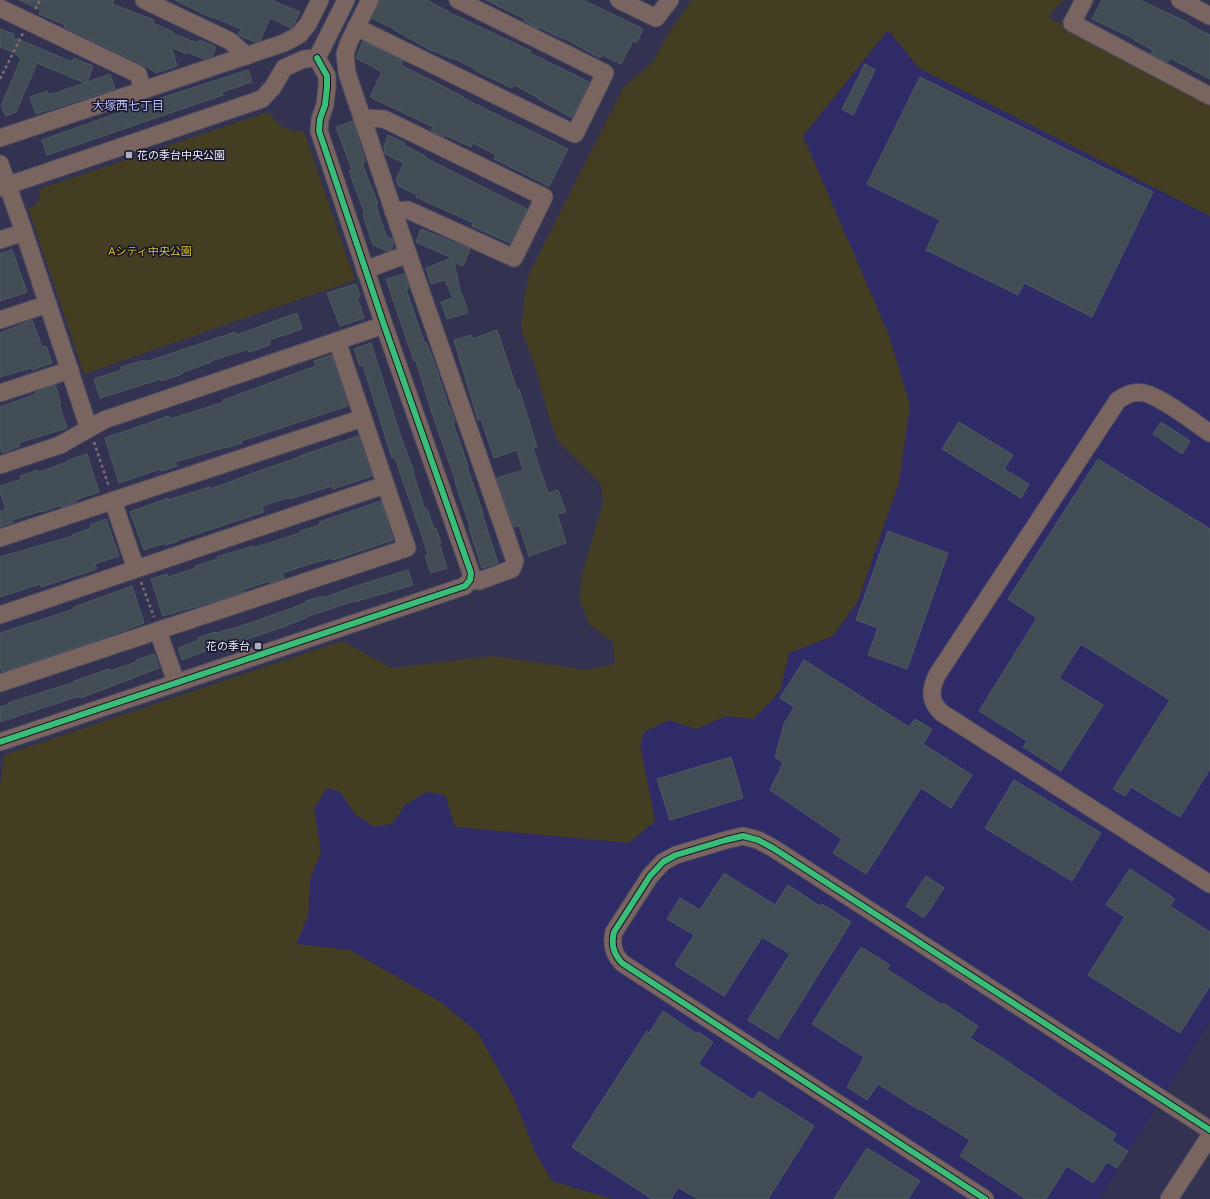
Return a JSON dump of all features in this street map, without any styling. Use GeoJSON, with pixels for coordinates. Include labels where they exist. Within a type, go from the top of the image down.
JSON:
{"type":"FeatureCollection","features":[{"type":"Feature","properties":{"kind":"street"},"geometry":{"type":"LineString","coordinates":[[144,0],[230,41],[247,56]]}},
{"type":"Feature","properties":{"kind":"street"},"geometry":{"type":"LineString","coordinates":[[317,58],[346,0]]}},
{"type":"Feature","properties":{"kind":"street"},"geometry":{"type":"LineString","coordinates":[[370,0],[356,27],[345,54],[347,73],[393,211],[515,561],[512,569],[479,581],[470,580]]}},
{"type":"Feature","properties":{"kind":"street"},"geometry":{"type":"LineString","coordinates":[[356,27],[575,134],[605,73],[458,0]]}},
{"type":"Feature","properties":{"kind":"street"},"geometry":{"type":"LineString","coordinates":[[619,0],[656,18],[670,0]]}},
{"type":"Feature","properties":{"kind":"street"},"geometry":{"type":"LineString","coordinates":[[1084,0],[1072,23],[1210,96]]}},
{"type":"Feature","properties":{"kind":"street"},"geometry":{"type":"LineString","coordinates":[[1180,0],[1210,16]]}},
{"type":"Feature","properties":{"kind":"street"},"geometry":{"type":"LineString","coordinates":[[0,138],[284,43],[299,35],[308,24],[313,2]]}},
{"type":"Feature","properties":{"kind":"street"},"geometry":{"type":"LineString","coordinates":[[0,8],[138,74],[143,90]]}},
{"type":"Feature","properties":{"kind":"street"},"geometry":{"type":"LineString","coordinates":[[4,186],[262,99],[273,87],[284,68],[304,59],[317,58]]}},
{"type":"Feature","properties":{"kind":"street"},"geometry":{"type":"LineString","coordinates":[[0,742],[465,586],[470,580],[471,573],[365,270],[319,131],[320,119],[325,104],[327,76],[317,58]]}},
{"type":"Feature","properties":{"kind":"street"},"geometry":{"type":"LineString","coordinates":[[362,118],[384,119],[544,197],[514,258],[408,210],[393,211]]}},
{"type":"Feature","properties":{"kind":"street"},"geometry":{"type":"LineString","coordinates":[[0,164],[4,186],[24,232],[89,429]]}},
{"type":"Feature","properties":{"kind":"street"},"geometry":{"type":"LineString","coordinates":[[0,240],[24,232]]}},
{"type":"Feature","properties":{"kind":"street"},"geometry":{"type":"LineString","coordinates":[[365,270],[408,254]]}},
{"type":"Feature","properties":{"kind":"street"},"geometry":{"type":"LineString","coordinates":[[0,320],[48,304]]}},
{"type":"Feature","properties":{"kind":"street"},"geometry":{"type":"LineString","coordinates":[[0,466],[60,445],[104,420],[384,325]]}},
{"type":"Feature","properties":{"kind":"street"},"geometry":{"type":"LineString","coordinates":[[0,683],[407,548],[337,341]]}},
{"type":"Feature","properties":{"kind":"street"},"geometry":{"type":"LineString","coordinates":[[0,393],[70,370]]}},
{"type":"Feature","properties":{"kind":"street"},"geometry":{"type":"LineString","coordinates":[[1210,433],[1155,397],[1143,393],[1129,394],[1118,400],[937,675],[932,687],[932,696],[935,706],[942,713],[1210,884]]}},
{"type":"Feature","properties":{"kind":"street"},"geometry":{"type":"LineString","coordinates":[[0,538],[363,418]]}},
{"type":"Feature","properties":{"kind":"street"},"geometry":{"type":"LineString","coordinates":[[0,615],[385,484]]}},
{"type":"Feature","properties":{"kind":"street"},"geometry":{"type":"LineString","coordinates":[[113,501],[136,569]]}},
{"type":"Feature","properties":{"kind":"street"},"geometry":{"type":"LineString","coordinates":[[158,631],[176,682]]}},
{"type":"Feature","properties":{"kind":"street"},"geometry":{"type":"LineString","coordinates":[[985,1199],[622,963],[616,957],[612,941],[614,932],[650,876],[663,862],[676,855],[743,836],[758,840],[773,848],[1210,1130]]}},
{"type":"Feature","properties":{"kind":"street"},"geometry":{"type":"LineString","coordinates":[[1169,1199],[1210,1136]]}},
{"type":"Feature","properties":{"kind":"path"},"geometry":{"type":"LineString","coordinates":[[0,80],[40,0]]}},
{"type":"Feature","properties":{"kind":"path"},"geometry":{"type":"LineString","coordinates":[[89,429],[113,501]]}},
{"type":"Feature","properties":{"kind":"path"},"geometry":{"type":"LineString","coordinates":[[136,569],[158,631]]}},
{"type":"Feature","properties":{"kind":"shaded area"},"geometry":{"type":"Polygon","coordinates":[[[888,30],[919,68],[1210,216],[1210,1021],[1099,1199],[612,1199],[552,1182],[535,1152],[514,1098],[478,1033],[295,944],[308,916],[310,879],[321,852],[314,809],[327,788],[340,792],[355,814],[392,824],[405,805],[426,792],[655,821],[640,745],[644,732],[669,719],[696,729],[727,716],[753,719],[780,691],[789,653],[833,636],[910,405],[888,333],[803,136],[888,30]]]}},
{"type":"Feature","properties":{"kind":"green space"},"geometry":{"type":"Polygon","coordinates":[[[692,0],[1063,0],[1048,17],[1210,104],[1210,216],[919,68],[888,30],[803,136],[888,333],[910,405],[899,482],[858,601],[833,636],[789,653],[780,691],[753,719],[726,716],[696,729],[669,720],[644,732],[640,745],[655,821],[629,843],[455,827],[445,795],[426,792],[405,805],[392,824],[374,827],[355,814],[340,792],[327,788],[314,809],[321,852],[310,879],[308,916],[296,944],[350,950],[441,1002],[478,1033],[514,1098],[535,1152],[552,1181],[612,1199],[0,1199],[0,788],[4,755],[342,641],[391,668],[492,656],[587,670],[615,664],[613,642],[590,625],[580,601],[581,578],[603,503],[601,484],[559,442],[550,421],[535,366],[521,329],[524,299],[529,274],[623,88],[653,62],[669,32],[692,0]]]}},
{"type":"Feature","properties":{"kind":"green space","name":"Aシティ中央公園"},"geometry":{"type":"Polygon","coordinates":[[[268,112],[283,127],[304,132],[355,280],[84,374],[28,208],[35,206],[40,198],[39,189],[268,112]]]}},
{"type":"Feature","properties":{"kind":"building"},"geometry":{"type":"Polygon","coordinates":[[[19,0],[114,0],[112,4],[154,20],[153,23],[173,32],[172,33],[197,43],[199,40],[216,47],[212,56],[204,59],[187,52],[186,54],[171,47],[177,66],[155,73],[141,64],[64,27],[65,25],[39,14],[41,10],[19,0]]]}},
{"type":"Feature","properties":{"kind":"building"},"geometry":{"type":"Polygon","coordinates":[[[175,0],[271,0],[300,12],[291,28],[270,18],[260,41],[255,42],[238,35],[241,29],[213,17],[212,18],[175,0]]]}},
{"type":"Feature","properties":{"kind":"building"},"geometry":{"type":"Polygon","coordinates":[[[380,0],[426,0],[531,51],[530,53],[589,82],[572,118],[514,85],[512,88],[453,58],[452,59],[432,51],[372,18],[380,0]]]}},
{"type":"Feature","properties":{"kind":"building"},"geometry":{"type":"Polygon","coordinates":[[[486,0],[583,0],[643,29],[637,42],[633,41],[621,64],[602,55],[600,58],[562,37],[561,38],[539,27],[539,29],[524,21],[525,19],[486,0]]]}},
{"type":"Feature","properties":{"kind":"building"},"geometry":{"type":"Polygon","coordinates":[[[1102,0],[1140,0],[1189,23],[1188,24],[1210,35],[1210,79],[1170,58],[1168,62],[1151,54],[1153,50],[1134,40],[1135,39],[1092,19],[1102,0]]]}},
{"type":"Feature","properties":{"kind":"building"},"geometry":{"type":"Polygon","coordinates":[[[0,29],[14,34],[13,37],[72,62],[74,58],[93,66],[87,82],[110,74],[115,89],[36,114],[30,97],[47,91],[49,95],[85,83],[37,63],[16,112],[6,116],[1,106],[21,59],[15,53],[0,47],[0,29]]]}},
{"type":"Feature","properties":{"kind":"building"},"geometry":{"type":"Polygon","coordinates":[[[363,41],[403,61],[401,65],[464,97],[463,98],[568,149],[549,186],[494,159],[496,155],[473,143],[471,147],[445,135],[444,137],[431,131],[433,127],[370,97],[382,72],[356,58],[363,41]]]}},
{"type":"Feature","properties":{"kind":"building"},"geometry":{"type":"Polygon","coordinates":[[[865,64],[875,70],[853,115],[842,109],[865,64]]]}},
{"type":"Feature","properties":{"kind":"building"},"geometry":{"type":"Polygon","coordinates":[[[248,70],[252,82],[222,92],[223,95],[47,155],[42,140],[149,102],[248,70]]]}},
{"type":"Feature","properties":{"kind":"building"},"geometry":{"type":"Polygon","coordinates":[[[920,77],[1153,192],[1092,317],[1024,283],[1018,295],[926,250],[940,220],[867,184],[920,77]]]}},
{"type":"Feature","properties":{"kind":"building"},"geometry":{"type":"Polygon","coordinates":[[[353,121],[365,162],[362,163],[378,204],[376,205],[386,236],[392,239],[394,243],[391,250],[387,251],[373,245],[363,215],[365,214],[349,171],[352,170],[336,127],[353,121]]]}},
{"type":"Feature","properties":{"kind":"building"},"geometry":{"type":"Polygon","coordinates":[[[388,135],[405,143],[404,145],[425,156],[424,157],[527,209],[510,243],[472,226],[473,223],[416,197],[417,195],[398,186],[396,179],[404,163],[385,154],[384,147],[388,135]]]}},
{"type":"Feature","properties":{"kind":"building"},"geometry":{"type":"Polygon","coordinates":[[[421,229],[470,249],[463,266],[454,262],[461,295],[462,294],[468,312],[465,314],[447,319],[441,302],[453,298],[445,280],[431,284],[426,268],[452,258],[416,242],[421,229]]]}},
{"type":"Feature","properties":{"kind":"building"},"geometry":{"type":"Polygon","coordinates":[[[12,250],[27,292],[0,301],[0,254],[12,250]]]}},
{"type":"Feature","properties":{"kind":"building"},"geometry":{"type":"Polygon","coordinates":[[[404,274],[409,288],[406,289],[424,342],[426,342],[434,362],[449,408],[450,407],[455,422],[453,423],[498,563],[482,568],[456,482],[416,361],[414,361],[386,279],[404,274]]]}},
{"type":"Feature","properties":{"kind":"building"},"geometry":{"type":"Polygon","coordinates":[[[356,284],[360,296],[357,297],[364,318],[340,326],[327,293],[356,284]]]}},
{"type":"Feature","properties":{"kind":"building"},"geometry":{"type":"Polygon","coordinates":[[[297,313],[302,329],[269,340],[270,345],[249,352],[248,349],[211,361],[181,373],[182,374],[161,381],[161,379],[100,398],[94,379],[122,370],[121,367],[145,360],[146,362],[235,332],[236,335],[297,313]]]}},
{"type":"Feature","properties":{"kind":"building"},"geometry":{"type":"Polygon","coordinates":[[[32,320],[42,347],[46,346],[52,363],[32,370],[31,368],[0,377],[0,333],[32,320]]]}},
{"type":"Feature","properties":{"kind":"building"},"geometry":{"type":"Polygon","coordinates":[[[497,330],[517,390],[519,389],[537,447],[533,448],[548,493],[558,490],[566,512],[557,514],[566,543],[529,556],[519,525],[514,527],[497,478],[523,470],[517,450],[494,458],[481,419],[478,420],[454,340],[471,335],[473,339],[497,330]]]}},
{"type":"Feature","properties":{"kind":"building"},"geometry":{"type":"Polygon","coordinates":[[[371,343],[400,434],[414,472],[425,510],[427,509],[441,543],[439,543],[447,568],[431,573],[425,556],[428,555],[421,533],[395,458],[392,458],[363,365],[360,366],[354,349],[371,343]]]}},
{"type":"Feature","properties":{"kind":"building"},"geometry":{"type":"Polygon","coordinates":[[[331,355],[348,406],[241,441],[242,443],[175,462],[177,466],[161,471],[160,469],[119,483],[105,438],[169,416],[170,419],[224,402],[223,400],[316,366],[314,361],[331,355]]]}},
{"type":"Feature","properties":{"kind":"building"},"geometry":{"type":"Polygon","coordinates":[[[55,385],[61,403],[59,404],[67,428],[18,443],[20,446],[2,453],[0,446],[0,407],[36,394],[36,392],[55,385]]]}},
{"type":"Feature","properties":{"kind":"building"},"geometry":{"type":"Polygon","coordinates":[[[959,422],[1013,455],[1004,469],[1029,484],[1021,498],[942,449],[959,422]]]}},
{"type":"Feature","properties":{"kind":"building"},"geometry":{"type":"Polygon","coordinates":[[[1161,422],[1190,441],[1182,454],[1153,434],[1161,422]]]}},
{"type":"Feature","properties":{"kind":"building"},"geometry":{"type":"Polygon","coordinates":[[[358,436],[372,476],[333,489],[332,486],[262,506],[264,512],[178,541],[165,545],[165,543],[144,550],[130,512],[168,498],[168,500],[210,487],[210,489],[358,436]]]}},
{"type":"Feature","properties":{"kind":"building"},"geometry":{"type":"Polygon","coordinates":[[[87,454],[99,492],[75,500],[76,502],[62,507],[62,505],[12,520],[13,522],[0,527],[0,511],[6,509],[0,492],[0,486],[22,479],[20,476],[38,470],[39,472],[87,454]]]}},
{"type":"Feature","properties":{"kind":"building"},"geometry":{"type":"Polygon","coordinates":[[[1098,459],[1210,529],[1210,769],[1180,817],[1131,787],[1125,796],[1113,789],[1170,700],[1081,644],[1059,678],[1103,705],[1061,771],[1023,747],[1027,741],[979,711],[1037,618],[1008,599],[1098,459]]]}},
{"type":"Feature","properties":{"kind":"building"},"geometry":{"type":"Polygon","coordinates":[[[381,501],[393,540],[333,560],[332,558],[282,573],[284,578],[242,590],[243,592],[228,597],[163,616],[151,579],[167,574],[168,577],[196,568],[195,566],[218,559],[217,557],[253,546],[253,548],[300,533],[300,531],[320,525],[319,522],[381,501]]]}},
{"type":"Feature","properties":{"kind":"building"},"geometry":{"type":"Polygon","coordinates":[[[106,519],[119,556],[95,564],[97,569],[41,587],[40,584],[0,597],[0,557],[73,536],[72,535],[91,528],[90,525],[106,519]]]}},
{"type":"Feature","properties":{"kind":"building"},"geometry":{"type":"Polygon","coordinates":[[[888,531],[948,553],[907,669],[868,655],[878,628],[856,620],[888,531]]]}},
{"type":"Feature","properties":{"kind":"building"},"geometry":{"type":"Polygon","coordinates":[[[408,570],[413,585],[354,601],[306,617],[287,626],[226,646],[225,644],[182,660],[178,648],[199,640],[198,638],[215,632],[238,627],[287,610],[307,602],[306,601],[323,596],[323,598],[408,570]]]}},
{"type":"Feature","properties":{"kind":"building"},"geometry":{"type":"Polygon","coordinates":[[[132,586],[144,623],[2,672],[0,666],[0,633],[74,609],[74,607],[132,586]]]}},
{"type":"Feature","properties":{"kind":"building"},"geometry":{"type":"Polygon","coordinates":[[[154,654],[159,668],[80,698],[79,696],[0,722],[0,707],[8,705],[8,703],[75,682],[74,681],[109,669],[110,671],[154,654]]]}},
{"type":"Feature","properties":{"kind":"building"},"geometry":{"type":"Polygon","coordinates":[[[804,660],[909,727],[915,719],[932,729],[923,744],[972,775],[951,808],[921,788],[866,874],[833,853],[842,839],[770,790],[783,763],[775,757],[784,724],[794,707],[780,698],[804,660]]]}},
{"type":"Feature","properties":{"kind":"building"},"geometry":{"type":"Polygon","coordinates":[[[731,757],[743,798],[670,820],[657,779],[731,757]]]}},
{"type":"Feature","properties":{"kind":"building"},"geometry":{"type":"Polygon","coordinates":[[[1014,780],[1101,833],[1072,881],[985,828],[1014,780]]]}},
{"type":"Feature","properties":{"kind":"building"},"geometry":{"type":"Polygon","coordinates":[[[1130,869],[1175,899],[1170,906],[1210,932],[1210,986],[1180,1033],[1088,975],[1125,917],[1106,905],[1130,869]]]}},
{"type":"Feature","properties":{"kind":"building"},"geometry":{"type":"Polygon","coordinates":[[[724,873],[775,905],[788,885],[820,906],[822,904],[851,922],[778,1039],[748,1020],[790,954],[762,937],[724,996],[675,965],[694,935],[667,919],[680,898],[700,910],[724,873]]]}},
{"type":"Feature","properties":{"kind":"building"},"geometry":{"type":"Polygon","coordinates":[[[926,876],[944,888],[924,918],[906,906],[926,876]]]}},
{"type":"Feature","properties":{"kind":"building"},"geometry":{"type":"Polygon","coordinates":[[[861,947],[890,965],[887,969],[942,1005],[943,1003],[978,1026],[970,1038],[1012,1064],[1116,1134],[1112,1141],[1128,1151],[1117,1168],[1107,1162],[1093,1183],[1067,1166],[1046,1199],[1026,1199],[960,1156],[970,1140],[878,1084],[867,1100],[847,1087],[864,1057],[812,1024],[861,947]]]}},
{"type":"Feature","properties":{"kind":"building"},"geometry":{"type":"Polygon","coordinates":[[[663,1011],[697,1034],[698,1032],[713,1042],[698,1064],[753,1100],[759,1091],[814,1126],[768,1199],[697,1199],[678,1187],[671,1199],[652,1199],[572,1147],[647,1031],[649,1033],[663,1011]]]}},
{"type":"Feature","properties":{"kind":"building"},"geometry":{"type":"Polygon","coordinates":[[[867,1148],[920,1181],[908,1199],[834,1199],[867,1148]]]}},
{"type":"Feature","properties":{"kind":"cycle path"},"geometry":{"type":"LineString","coordinates":[[0,742],[465,586],[470,580],[471,573],[384,325],[319,131],[320,119],[325,105],[327,76],[317,58]]}},
{"type":"Feature","properties":{"kind":"cycle path"},"geometry":{"type":"LineString","coordinates":[[985,1199],[622,963],[614,948],[614,932],[650,876],[663,862],[676,855],[743,836],[758,840],[773,848],[1210,1130]]}},
{"type":"Feature","properties":{"kind":"place","name":"花の季台中央公園"},"geometry":{"type":"Point","coordinates":[129,155]}},
{"type":"Feature","properties":{"kind":"place","name":"花の季台"},"geometry":{"type":"Point","coordinates":[258,646]}},
{"type":"Feature","properties":{"kind":"district","name":"大塚西七丁目"},"geometry":{"type":"Point","coordinates":[128,106]}}]}
